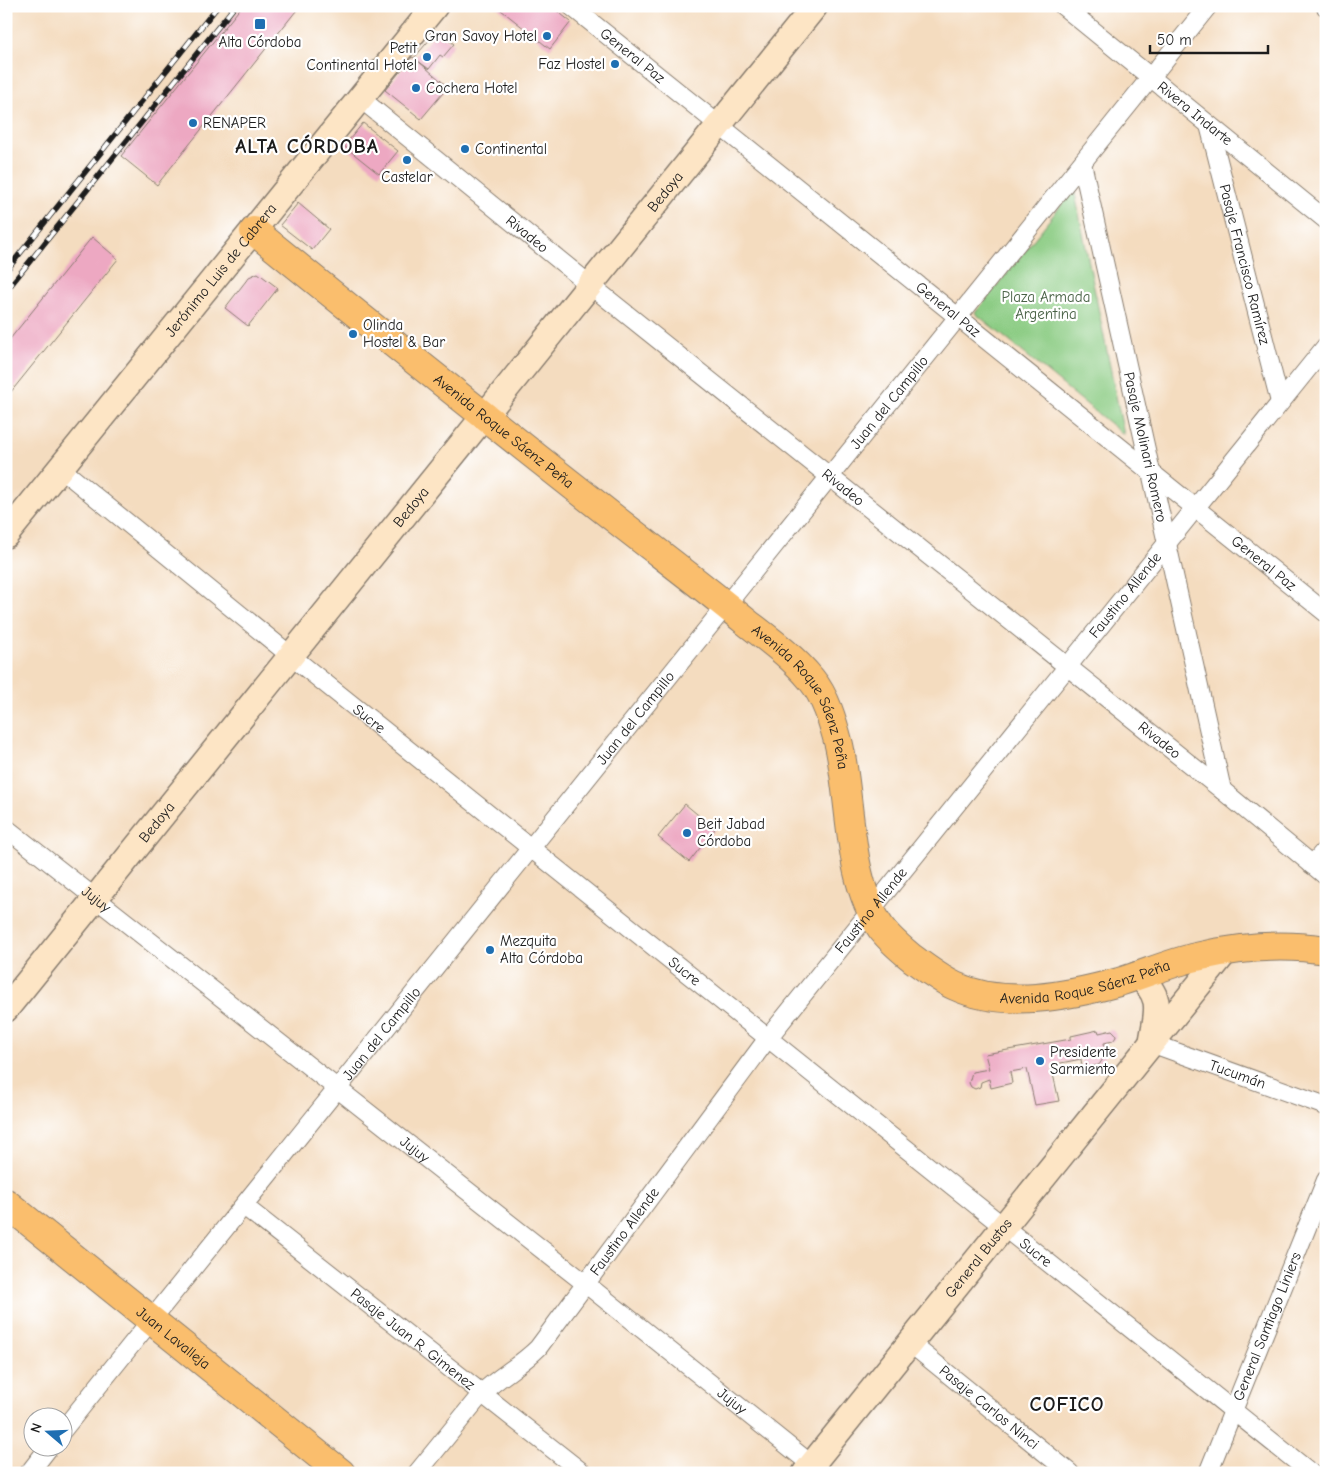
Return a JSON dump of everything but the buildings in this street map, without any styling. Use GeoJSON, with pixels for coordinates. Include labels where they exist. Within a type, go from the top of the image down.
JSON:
{"type":"FeatureCollection","features":[{"type":"Feature","properties":{"kind":"main road","name":"Jerónimo Luis de Cabrera"},"geometry":{"type":"LineString","coordinates":[[6,534],[435,6]]}},
{"type":"Feature","properties":{"kind":"main road","name":"Bedoya"},"geometry":{"type":"LineString","coordinates":[[6,1009],[815,6]]}},
{"type":"Feature","properties":{"kind":"main road","name":"Avenida Roque Sáenz Peña"},"geometry":{"type":"LineString","coordinates":[[254,231],[484,417],[726,605],[801,668],[812,681],[825,703],[833,724],[845,773],[854,856],[871,912],[883,932],[897,946],[928,970],[955,986],[989,997],[1030,998],[1079,991],[1120,981],[1194,957],[1226,951],[1257,947],[1326,950]]}},
{"type":"Feature","properties":{"kind":"main road","name":"General Bustos"},"geometry":{"type":"LineString","coordinates":[[813,1470],[910,1343],[1226,951]]}},
{"type":"Feature","properties":{"kind":"main road","name":"General Bustos"},"geometry":{"type":"LineString","coordinates":[[1137,975],[1147,983],[1156,998],[1158,1008],[1152,1043]]}},
{"type":"Feature","properties":{"kind":"main road","name":"Juan Lavalleja"},"geometry":{"type":"LineString","coordinates":[[6,1203],[341,1473]]}},
{"type":"Feature","properties":{"kind":"street","name":"General Paz"},"geometry":{"type":"LineString","coordinates":[[571,6],[1326,613]]}},
{"type":"Feature","properties":{"kind":"street","name":"Rivera Indarte"},"geometry":{"type":"LineString","coordinates":[[1063,6],[1326,220]]}},
{"type":"Feature","properties":{"kind":"street","name":"Juan del Campillo"},"geometry":{"type":"LineString","coordinates":[[72,1419],[1208,6]]}},
{"type":"Feature","properties":{"kind":"street","name":"Rivadeo"},"geometry":{"type":"LineString","coordinates":[[361,99],[590,285],[1222,790],[1319,870]]}},
{"type":"Feature","properties":{"kind":"street","name":"Pasaje Francisco Ramírez"},"geometry":{"type":"LineString","coordinates":[[1209,125],[1280,402]]}},
{"type":"Feature","properties":{"kind":"street","name":"Pasaje Molinari Romero"},"geometry":{"type":"LineString","coordinates":[[1082,163],[1222,790]]}},
{"type":"Feature","properties":{"kind":"street","name":"Faustino Allende"},"geometry":{"type":"LineString","coordinates":[[417,1473],[483,1392],[538,1348],[768,1038],[1326,346]]}},
{"type":"Feature","properties":{"kind":"street","name":"Sucre"},"geometry":{"type":"LineString","coordinates":[[60,468],[291,656],[1311,1473]]}},
{"type":"Feature","properties":{"kind":"street","name":"Jujuy"},"geometry":{"type":"LineString","coordinates":[[6,828],[586,1284],[813,1470]]}},
{"type":"Feature","properties":{"kind":"street"},"geometry":{"type":"LineString","coordinates":[[1319,870],[1326,849]]}},
{"type":"Feature","properties":{"kind":"street","name":"Tucumán"},"geometry":{"type":"LineString","coordinates":[[1152,1043],[1326,1106]]}},
{"type":"Feature","properties":{"kind":"street","name":"General Santiago Liniers"},"geometry":{"type":"LineString","coordinates":[[1208,1473],[1326,1180]]}},
{"type":"Feature","properties":{"kind":"street","name":"Pasaje Juan R. Gimenez"},"geometry":{"type":"LineString","coordinates":[[244,1206],[483,1392],[583,1473]]}},
{"type":"Feature","properties":{"kind":"street","name":"Pasaje Carlos Ninci"},"geometry":{"type":"LineString","coordinates":[[910,1343],[1070,1473]]}},
{"type":"Feature","properties":{"kind":"street"},"geometry":{"type":"LineString","coordinates":[[29,1473],[42,1456]]}},
{"type":"Feature","properties":{"kind":"green space","name":"Plaza Armada Argentina"},"geometry":{"type":"Polygon","coordinates":[[[1074,189],[1124,435],[975,313],[1074,189]]]}},
{"type":"Feature","properties":{"kind":"railway"},"geometry":{"type":"LineString","coordinates":[[6,271],[218,6]]}},
{"type":"Feature","properties":{"kind":"railway"},"geometry":{"type":"LineString","coordinates":[[6,291],[235,6]]}},
{"type":"Feature","properties":{"kind":"place","name":"Alta Córdoba"},"geometry":{"type":"Point","coordinates":[260,24]}},
{"type":"Feature","properties":{"kind":"place","name":"Gran Savoy Hotel"},"geometry":{"type":"Point","coordinates":[547,36]}},
{"type":"Feature","properties":{"kind":"place","name":"Petit Continental Hotel"},"geometry":{"type":"Point","coordinates":[427,57]}},
{"type":"Feature","properties":{"kind":"place","name":"Faz Hostel"},"geometry":{"type":"Point","coordinates":[615,64]}},
{"type":"Feature","properties":{"kind":"place","name":"Cochera Hotel"},"geometry":{"type":"Point","coordinates":[416,88]}},
{"type":"Feature","properties":{"kind":"place","name":"RENAPER"},"geometry":{"type":"Point","coordinates":[193,123]}},
{"type":"Feature","properties":{"kind":"place","name":"Continental"},"geometry":{"type":"Point","coordinates":[465,149]}},
{"type":"Feature","properties":{"kind":"place","name":"Castelar"},"geometry":{"type":"Point","coordinates":[407,160]}},
{"type":"Feature","properties":{"kind":"place","name":"Olinda Hostel & Bar"},"geometry":{"type":"Point","coordinates":[353,334]}},
{"type":"Feature","properties":{"kind":"place","name":"Beit Jabad Córdoba"},"geometry":{"type":"Point","coordinates":[687,833]}},
{"type":"Feature","properties":{"kind":"place","name":"Mezquita Alta Córdoba"},"geometry":{"type":"Point","coordinates":[490,950]}},
{"type":"Feature","properties":{"kind":"place","name":"Presidente Sarmiento"},"geometry":{"type":"Point","coordinates":[1040,1061]}},
{"type":"Feature","properties":{"kind":"district","name":"ALTA CÓRDOBA"},"geometry":{"type":"Point","coordinates":[307,146]}},
{"type":"Feature","properties":{"kind":"district","name":"COFICO"},"geometry":{"type":"Point","coordinates":[1067,1404]}}]}
